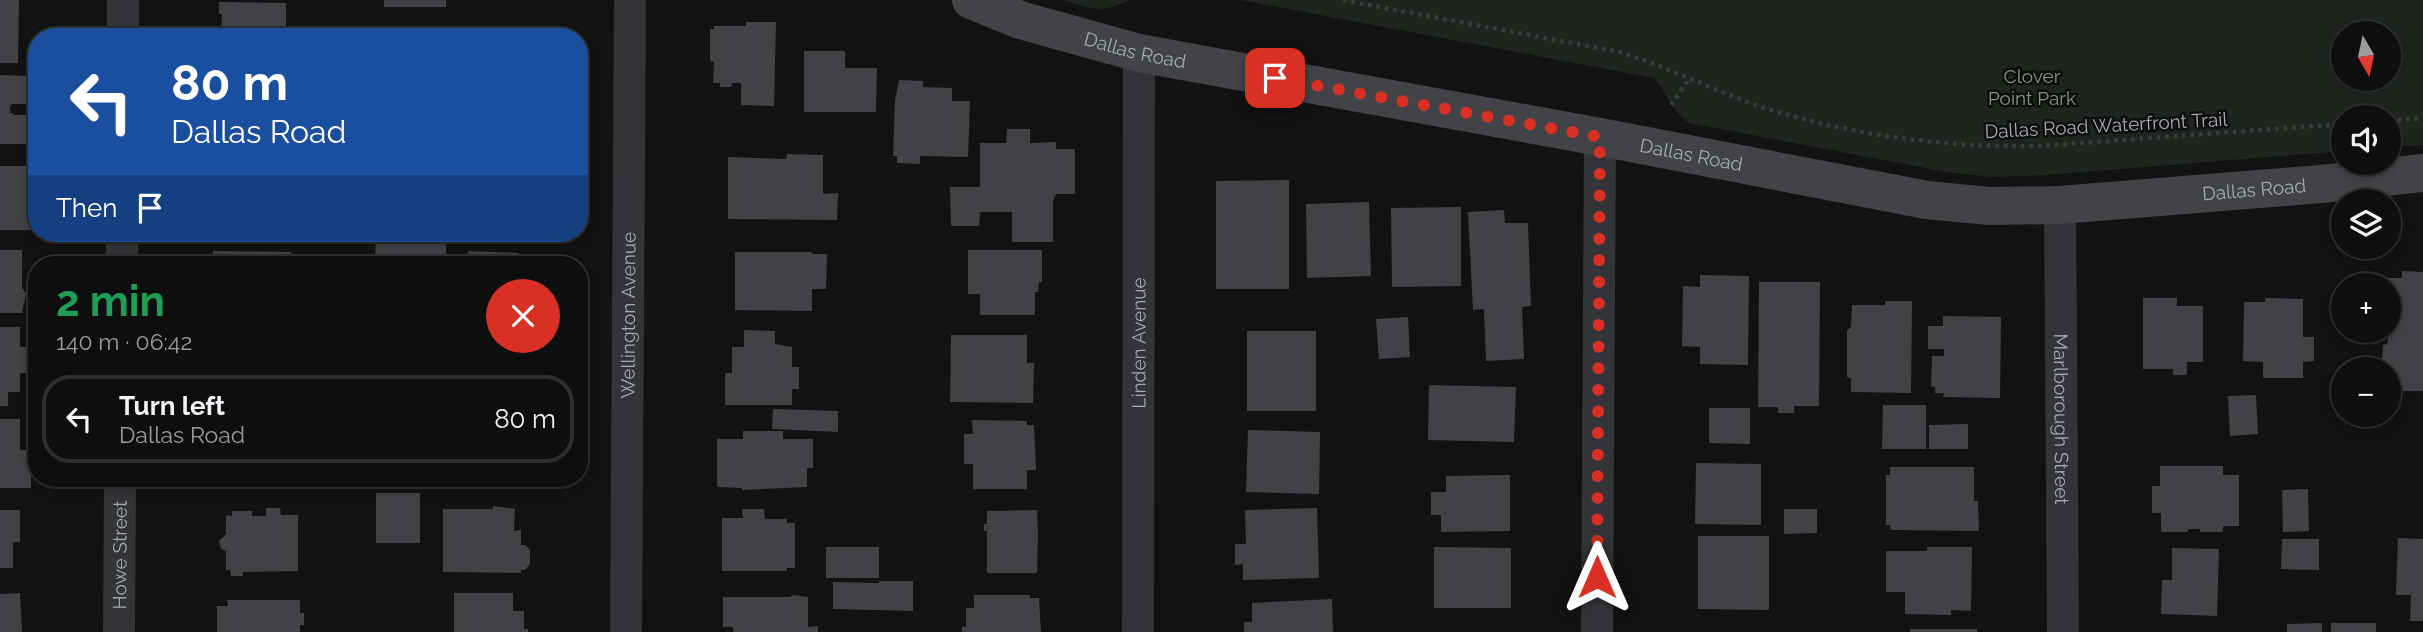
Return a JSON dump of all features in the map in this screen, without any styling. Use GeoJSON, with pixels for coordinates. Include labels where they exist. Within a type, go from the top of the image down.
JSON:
{"type":"FeatureCollection","features":[{"type":"Feature","properties":{"kind":"main road","name":"Dallas Road"},"geometry":{"type":"LineString","coordinates":[[971,0],[1020,20],[1139,53],[1927,200],[1989,206],[2060,205],[2423,173]]}},
{"type":"Feature","properties":{"kind":"street"},"geometry":{"type":"LineString","coordinates":[[123,28],[124,0]]}},
{"type":"Feature","properties":{"kind":"street","name":"Wellington Avenue"},"geometry":{"type":"LineString","coordinates":[[626,632],[630,0]]}},
{"type":"Feature","properties":{"kind":"street","name":"Linden Avenue"},"geometry":{"type":"LineString","coordinates":[[1138,632],[1139,53]]}},
{"type":"Feature","properties":{"kind":"street"},"geometry":{"type":"LineString","coordinates":[[1597,632],[1600,137]]}},
{"type":"Feature","properties":{"kind":"street","name":"Marlborough Street"},"geometry":{"type":"LineString","coordinates":[[2060,205],[2063,632]]}},
{"type":"Feature","properties":{"kind":"street","name":"Howe Street"},"geometry":{"type":"LineString","coordinates":[[119,632],[120,487]]}},
{"type":"Feature","properties":{"kind":"path","name":"Dallas Road Waterfront Trail"},"geometry":{"type":"LineString","coordinates":[[1343,0],[1619,52],[1650,61],[1689,79],[1775,111],[1838,126],[1956,145],[2039,146],[2331,125]]}},
{"type":"Feature","properties":{"kind":"path"},"geometry":{"type":"LineString","coordinates":[[1671,105],[1689,79]]}},
{"type":"Feature","properties":{"kind":"path"},"geometry":{"type":"LineString","coordinates":[[2401,120],[2423,118]]}},
{"type":"Feature","properties":{"kind":"green space"},"geometry":{"type":"Polygon","coordinates":[[[1064,0],[1129,0],[1097,9],[1064,0]]]}},
{"type":"Feature","properties":{"kind":"green space","name":"Clover Point Park"},"geometry":{"type":"Polygon","coordinates":[[[1241,0],[2423,0],[2423,145],[2401,146],[2401,105],[2331,105],[2331,152],[1992,177],[1947,172],[1689,123],[1678,113],[1654,78],[1241,0]]]}},
{"type":"Feature","properties":{"kind":"building"},"geometry":{"type":"Polygon","coordinates":[[[0,0],[19,0],[18,63],[0,63],[0,0]]]}},
{"type":"Feature","properties":{"kind":"building"},"geometry":{"type":"Polygon","coordinates":[[[384,0],[446,0],[446,7],[384,7],[384,0]]]}},
{"type":"Feature","properties":{"kind":"building"},"geometry":{"type":"Polygon","coordinates":[[[219,2],[286,3],[286,28],[221,28],[222,14],[219,14],[219,2]]]}},
{"type":"Feature","properties":{"kind":"building"},"geometry":{"type":"Polygon","coordinates":[[[746,22],[776,22],[774,106],[741,105],[741,83],[720,87],[720,83],[713,83],[714,62],[710,61],[710,29],[714,29],[714,26],[746,26],[746,22]]]}},
{"type":"Feature","properties":{"kind":"building"},"geometry":{"type":"Polygon","coordinates":[[[804,51],[845,51],[845,68],[877,68],[876,112],[804,112],[804,51]]]}},
{"type":"Feature","properties":{"kind":"building"},"geometry":{"type":"Polygon","coordinates":[[[0,75],[27,76],[27,104],[12,104],[10,113],[27,115],[27,144],[0,144],[0,75]]]}},
{"type":"Feature","properties":{"kind":"building"},"geometry":{"type":"Polygon","coordinates":[[[899,80],[923,81],[923,87],[952,88],[952,101],[970,101],[968,157],[920,156],[920,164],[897,163],[897,156],[893,156],[895,100],[899,80]]]}},
{"type":"Feature","properties":{"kind":"building"},"geometry":{"type":"Polygon","coordinates":[[[1007,129],[1030,129],[1030,143],[1056,142],[1056,149],[1075,149],[1075,194],[1056,194],[1053,201],[1053,242],[1012,242],[1012,212],[980,212],[979,226],[951,226],[950,187],[980,187],[980,143],[1006,143],[1007,129]]]}},
{"type":"Feature","properties":{"kind":"building"},"geometry":{"type":"Polygon","coordinates":[[[787,154],[823,155],[823,194],[838,193],[837,220],[728,219],[728,157],[786,159],[787,154]]]}},
{"type":"Feature","properties":{"kind":"building"},"geometry":{"type":"Polygon","coordinates":[[[0,166],[28,166],[28,230],[0,230],[0,166]]]}},
{"type":"Feature","properties":{"kind":"building"},"geometry":{"type":"Polygon","coordinates":[[[1289,180],[1289,289],[1216,289],[1216,181],[1289,180]]]}},
{"type":"Feature","properties":{"kind":"building"},"geometry":{"type":"Polygon","coordinates":[[[1369,202],[1371,276],[1307,278],[1306,204],[1369,202]]]}},
{"type":"Feature","properties":{"kind":"building"},"geometry":{"type":"Polygon","coordinates":[[[1461,207],[1461,286],[1392,287],[1391,208],[1461,207]]]}},
{"type":"Feature","properties":{"kind":"building"},"geometry":{"type":"Polygon","coordinates":[[[1504,210],[1505,223],[1528,223],[1531,306],[1522,307],[1524,359],[1486,361],[1484,309],[1473,310],[1468,212],[1504,210]]]}},
{"type":"Feature","properties":{"kind":"building"},"geometry":{"type":"Polygon","coordinates":[[[376,242],[446,242],[446,256],[375,256],[376,242]]]}},
{"type":"Feature","properties":{"kind":"building"},"geometry":{"type":"Polygon","coordinates":[[[0,250],[22,250],[22,288],[26,293],[22,313],[0,313],[0,250]]]}},
{"type":"Feature","properties":{"kind":"building"},"geometry":{"type":"Polygon","coordinates":[[[968,250],[1042,250],[1042,282],[1039,282],[1038,292],[1035,292],[1035,315],[980,315],[980,294],[968,294],[968,250]]]}},
{"type":"Feature","properties":{"kind":"building"},"geometry":{"type":"Polygon","coordinates":[[[213,251],[291,252],[291,256],[213,256],[213,251]]]}},
{"type":"Feature","properties":{"kind":"building"},"geometry":{"type":"Polygon","coordinates":[[[468,251],[518,253],[518,256],[468,256],[468,251]]]}},
{"type":"Feature","properties":{"kind":"building"},"geometry":{"type":"Polygon","coordinates":[[[735,252],[827,254],[826,289],[812,289],[812,311],[735,310],[735,252]]]}},
{"type":"Feature","properties":{"kind":"building"},"geometry":{"type":"Polygon","coordinates":[[[2402,271],[2423,272],[2423,391],[2401,391],[2401,357],[2382,357],[2383,345],[2401,343],[2402,271]]]}},
{"type":"Feature","properties":{"kind":"building"},"geometry":{"type":"Polygon","coordinates":[[[1700,275],[1749,276],[1748,365],[1700,364],[1700,347],[1682,346],[1683,286],[1700,287],[1700,275]]]}},
{"type":"Feature","properties":{"kind":"building"},"geometry":{"type":"Polygon","coordinates":[[[1759,282],[1820,282],[1819,406],[1794,406],[1794,413],[1778,413],[1778,407],[1758,407],[1759,282]]]}},
{"type":"Feature","properties":{"kind":"building"},"geometry":{"type":"Polygon","coordinates":[[[2143,298],[2177,298],[2177,306],[2203,306],[2203,362],[2187,362],[2187,375],[2173,375],[2173,369],[2143,369],[2143,298]]]}},
{"type":"Feature","properties":{"kind":"building"},"geometry":{"type":"Polygon","coordinates":[[[2265,298],[2303,299],[2303,337],[2314,337],[2314,361],[2303,362],[2303,378],[2263,378],[2263,362],[2243,361],[2244,302],[2265,302],[2265,298]]]}},
{"type":"Feature","properties":{"kind":"building"},"geometry":{"type":"Polygon","coordinates":[[[1885,301],[1912,301],[1911,393],[1851,392],[1851,378],[1847,377],[1847,331],[1851,327],[1852,305],[1885,305],[1885,301]]]}},
{"type":"Feature","properties":{"kind":"building"},"geometry":{"type":"Polygon","coordinates":[[[1943,316],[2001,317],[2000,398],[1943,397],[1944,393],[1935,393],[1935,387],[1931,386],[1932,356],[1944,356],[1944,349],[1928,349],[1928,326],[1943,326],[1943,316]]]}},
{"type":"Feature","properties":{"kind":"building"},"geometry":{"type":"Polygon","coordinates":[[[1408,317],[1410,357],[1379,359],[1376,319],[1408,317]]]}},
{"type":"Feature","properties":{"kind":"building"},"geometry":{"type":"Polygon","coordinates":[[[0,327],[20,327],[20,347],[28,347],[28,373],[20,373],[20,392],[8,392],[8,406],[0,406],[0,327]]]}},
{"type":"Feature","properties":{"kind":"building"},"geometry":{"type":"Polygon","coordinates":[[[744,330],[775,331],[775,344],[792,347],[792,367],[799,367],[799,389],[792,389],[792,405],[725,405],[725,373],[732,373],[732,347],[744,347],[744,330]]]}},
{"type":"Feature","properties":{"kind":"building"},"geometry":{"type":"Polygon","coordinates":[[[1247,331],[1316,331],[1316,411],[1247,411],[1247,331]]]}},
{"type":"Feature","properties":{"kind":"building"},"geometry":{"type":"Polygon","coordinates":[[[951,335],[1027,335],[1027,363],[1034,363],[1033,403],[950,402],[951,335]]]}},
{"type":"Feature","properties":{"kind":"building"},"geometry":{"type":"Polygon","coordinates":[[[1429,385],[1516,387],[1514,442],[1428,440],[1429,385]]]}},
{"type":"Feature","properties":{"kind":"building"},"geometry":{"type":"Polygon","coordinates":[[[2256,395],[2258,434],[2230,436],[2228,396],[2256,395]]]}},
{"type":"Feature","properties":{"kind":"building"},"geometry":{"type":"Polygon","coordinates":[[[1883,405],[1926,405],[1926,449],[1882,449],[1883,405]]]}},
{"type":"Feature","properties":{"kind":"building"},"geometry":{"type":"Polygon","coordinates":[[[1709,408],[1750,408],[1750,444],[1709,443],[1709,408]]]}},
{"type":"Feature","properties":{"kind":"building"},"geometry":{"type":"Polygon","coordinates":[[[773,409],[838,411],[838,432],[772,429],[773,409]]]}},
{"type":"Feature","properties":{"kind":"building"},"geometry":{"type":"Polygon","coordinates":[[[0,419],[20,419],[20,450],[28,450],[28,487],[31,488],[0,488],[0,419]]]}},
{"type":"Feature","properties":{"kind":"building"},"geometry":{"type":"Polygon","coordinates":[[[972,420],[1027,421],[1027,425],[1034,425],[1036,470],[1027,470],[1027,489],[973,489],[973,464],[964,464],[964,434],[973,434],[972,420]]]}},
{"type":"Feature","properties":{"kind":"building"},"geometry":{"type":"Polygon","coordinates":[[[1968,424],[1968,449],[1929,449],[1929,425],[1968,424]]]}},
{"type":"Feature","properties":{"kind":"building"},"geometry":{"type":"Polygon","coordinates":[[[1248,430],[1320,432],[1319,494],[1246,492],[1248,430]]]}},
{"type":"Feature","properties":{"kind":"building"},"geometry":{"type":"Polygon","coordinates":[[[743,431],[783,431],[783,439],[813,439],[813,468],[807,468],[807,487],[742,490],[717,487],[717,439],[743,439],[743,431]]]}},
{"type":"Feature","properties":{"kind":"building"},"geometry":{"type":"Polygon","coordinates":[[[1696,463],[1761,464],[1761,525],[1695,524],[1696,463]]]}},
{"type":"Feature","properties":{"kind":"building"},"geometry":{"type":"Polygon","coordinates":[[[2160,466],[2223,466],[2223,475],[2239,475],[2239,526],[2223,526],[2223,532],[2188,529],[2188,532],[2161,532],[2161,513],[2152,513],[2152,486],[2160,486],[2160,466]]]}},
{"type":"Feature","properties":{"kind":"building"},"geometry":{"type":"Polygon","coordinates":[[[1890,467],[1974,467],[1974,501],[1978,501],[1979,531],[1891,530],[1890,525],[1886,525],[1886,475],[1890,475],[1890,467]]]}},
{"type":"Feature","properties":{"kind":"building"},"geometry":{"type":"Polygon","coordinates":[[[1510,475],[1510,531],[1441,532],[1441,515],[1431,515],[1431,492],[1446,492],[1446,476],[1510,475]]]}},
{"type":"Feature","properties":{"kind":"building"},"geometry":{"type":"Polygon","coordinates":[[[2308,489],[2309,531],[2283,532],[2282,490],[2308,489]]]}},
{"type":"Feature","properties":{"kind":"building"},"geometry":{"type":"Polygon","coordinates":[[[376,493],[420,493],[420,543],[376,543],[376,493]]]}},
{"type":"Feature","properties":{"kind":"building"},"geometry":{"type":"Polygon","coordinates":[[[493,506],[515,509],[514,531],[521,530],[521,545],[530,550],[530,564],[525,570],[521,570],[521,573],[443,572],[443,509],[493,509],[493,506]]]}},
{"type":"Feature","properties":{"kind":"building"},"geometry":{"type":"Polygon","coordinates":[[[266,508],[280,508],[281,515],[298,515],[298,571],[243,572],[243,576],[231,576],[230,570],[226,570],[226,551],[221,549],[219,541],[226,534],[226,515],[232,516],[232,511],[252,511],[252,516],[266,516],[266,508]]]}},
{"type":"Feature","properties":{"kind":"building"},"geometry":{"type":"Polygon","coordinates":[[[1317,508],[1319,578],[1243,580],[1243,564],[1235,565],[1235,544],[1246,544],[1245,510],[1317,508]]]}},
{"type":"Feature","properties":{"kind":"building"},"geometry":{"type":"Polygon","coordinates":[[[742,509],[764,509],[765,519],[787,519],[787,523],[795,523],[795,568],[787,568],[787,571],[722,571],[722,518],[743,518],[742,509]]]}},
{"type":"Feature","properties":{"kind":"building"},"geometry":{"type":"Polygon","coordinates":[[[1784,509],[1817,509],[1817,533],[1784,534],[1784,509]]]}},
{"type":"Feature","properties":{"kind":"building"},"geometry":{"type":"Polygon","coordinates":[[[0,510],[20,510],[20,542],[13,542],[13,568],[0,568],[0,510]]]}},
{"type":"Feature","properties":{"kind":"building"},"geometry":{"type":"Polygon","coordinates":[[[1037,510],[1037,573],[987,573],[987,531],[984,531],[984,524],[987,524],[987,511],[1037,510]]]}},
{"type":"Feature","properties":{"kind":"building"},"geometry":{"type":"Polygon","coordinates":[[[1698,536],[1769,536],[1769,610],[1698,609],[1698,536]]]}},
{"type":"Feature","properties":{"kind":"building"},"geometry":{"type":"Polygon","coordinates":[[[2398,538],[2423,539],[2423,621],[2410,621],[2411,595],[2396,595],[2398,538]]]}},
{"type":"Feature","properties":{"kind":"building"},"geometry":{"type":"Polygon","coordinates":[[[2282,539],[2319,539],[2319,570],[2281,569],[2282,539]]]}},
{"type":"Feature","properties":{"kind":"building"},"geometry":{"type":"Polygon","coordinates":[[[826,547],[879,547],[879,578],[826,578],[826,547]]]}},
{"type":"Feature","properties":{"kind":"building"},"geometry":{"type":"Polygon","coordinates":[[[1434,547],[1511,548],[1511,608],[1434,608],[1434,547]]]}},
{"type":"Feature","properties":{"kind":"building"},"geometry":{"type":"Polygon","coordinates":[[[1927,547],[1972,547],[1971,611],[1951,610],[1951,615],[1905,614],[1905,592],[1886,592],[1886,551],[1927,551],[1927,547]]]}},
{"type":"Feature","properties":{"kind":"building"},"geometry":{"type":"Polygon","coordinates":[[[2172,548],[2219,549],[2217,616],[2161,614],[2162,580],[2172,580],[2172,548]]]}},
{"type":"Feature","properties":{"kind":"building"},"geometry":{"type":"Polygon","coordinates":[[[913,581],[913,611],[833,609],[833,582],[913,581]]]}},
{"type":"Feature","properties":{"kind":"building"},"geometry":{"type":"Polygon","coordinates":[[[20,593],[22,632],[0,632],[0,594],[20,593]]]}},
{"type":"Feature","properties":{"kind":"building"},"geometry":{"type":"Polygon","coordinates":[[[454,593],[513,593],[513,611],[524,611],[524,629],[528,629],[528,632],[454,632],[454,593]]]}},
{"type":"Feature","properties":{"kind":"building"},"geometry":{"type":"Polygon","coordinates":[[[974,595],[1030,595],[1030,598],[1039,598],[1041,632],[962,632],[962,627],[966,627],[966,608],[974,608],[974,595]]]}},
{"type":"Feature","properties":{"kind":"building"},"geometry":{"type":"Polygon","coordinates":[[[723,597],[808,597],[808,627],[818,626],[818,632],[733,632],[733,627],[723,627],[723,597]]]}},
{"type":"Feature","properties":{"kind":"building"},"geometry":{"type":"Polygon","coordinates":[[[1332,599],[1333,632],[1244,632],[1244,622],[1252,622],[1252,603],[1332,599]]]}},
{"type":"Feature","properties":{"kind":"building"},"geometry":{"type":"Polygon","coordinates":[[[227,600],[300,600],[304,625],[300,625],[300,632],[217,632],[217,606],[228,606],[227,600]]]}},
{"type":"Feature","properties":{"kind":"building"},"geometry":{"type":"Polygon","coordinates":[[[2322,623],[2322,632],[2287,632],[2287,624],[2322,623]]]}},
{"type":"Feature","properties":{"kind":"building"},"geometry":{"type":"Polygon","coordinates":[[[2331,623],[2376,623],[2376,632],[2331,632],[2331,623]]]}},
{"type":"Feature","properties":{"kind":"building"},"geometry":{"type":"Polygon","coordinates":[[[1910,629],[1977,629],[1977,632],[1910,632],[1910,629]]]}},
{"type":"Feature","properties":{"kind":"route"},"geometry":{"type":"LineString","coordinates":[[1275,78],[1600,137],[1597,577]]}}]}
